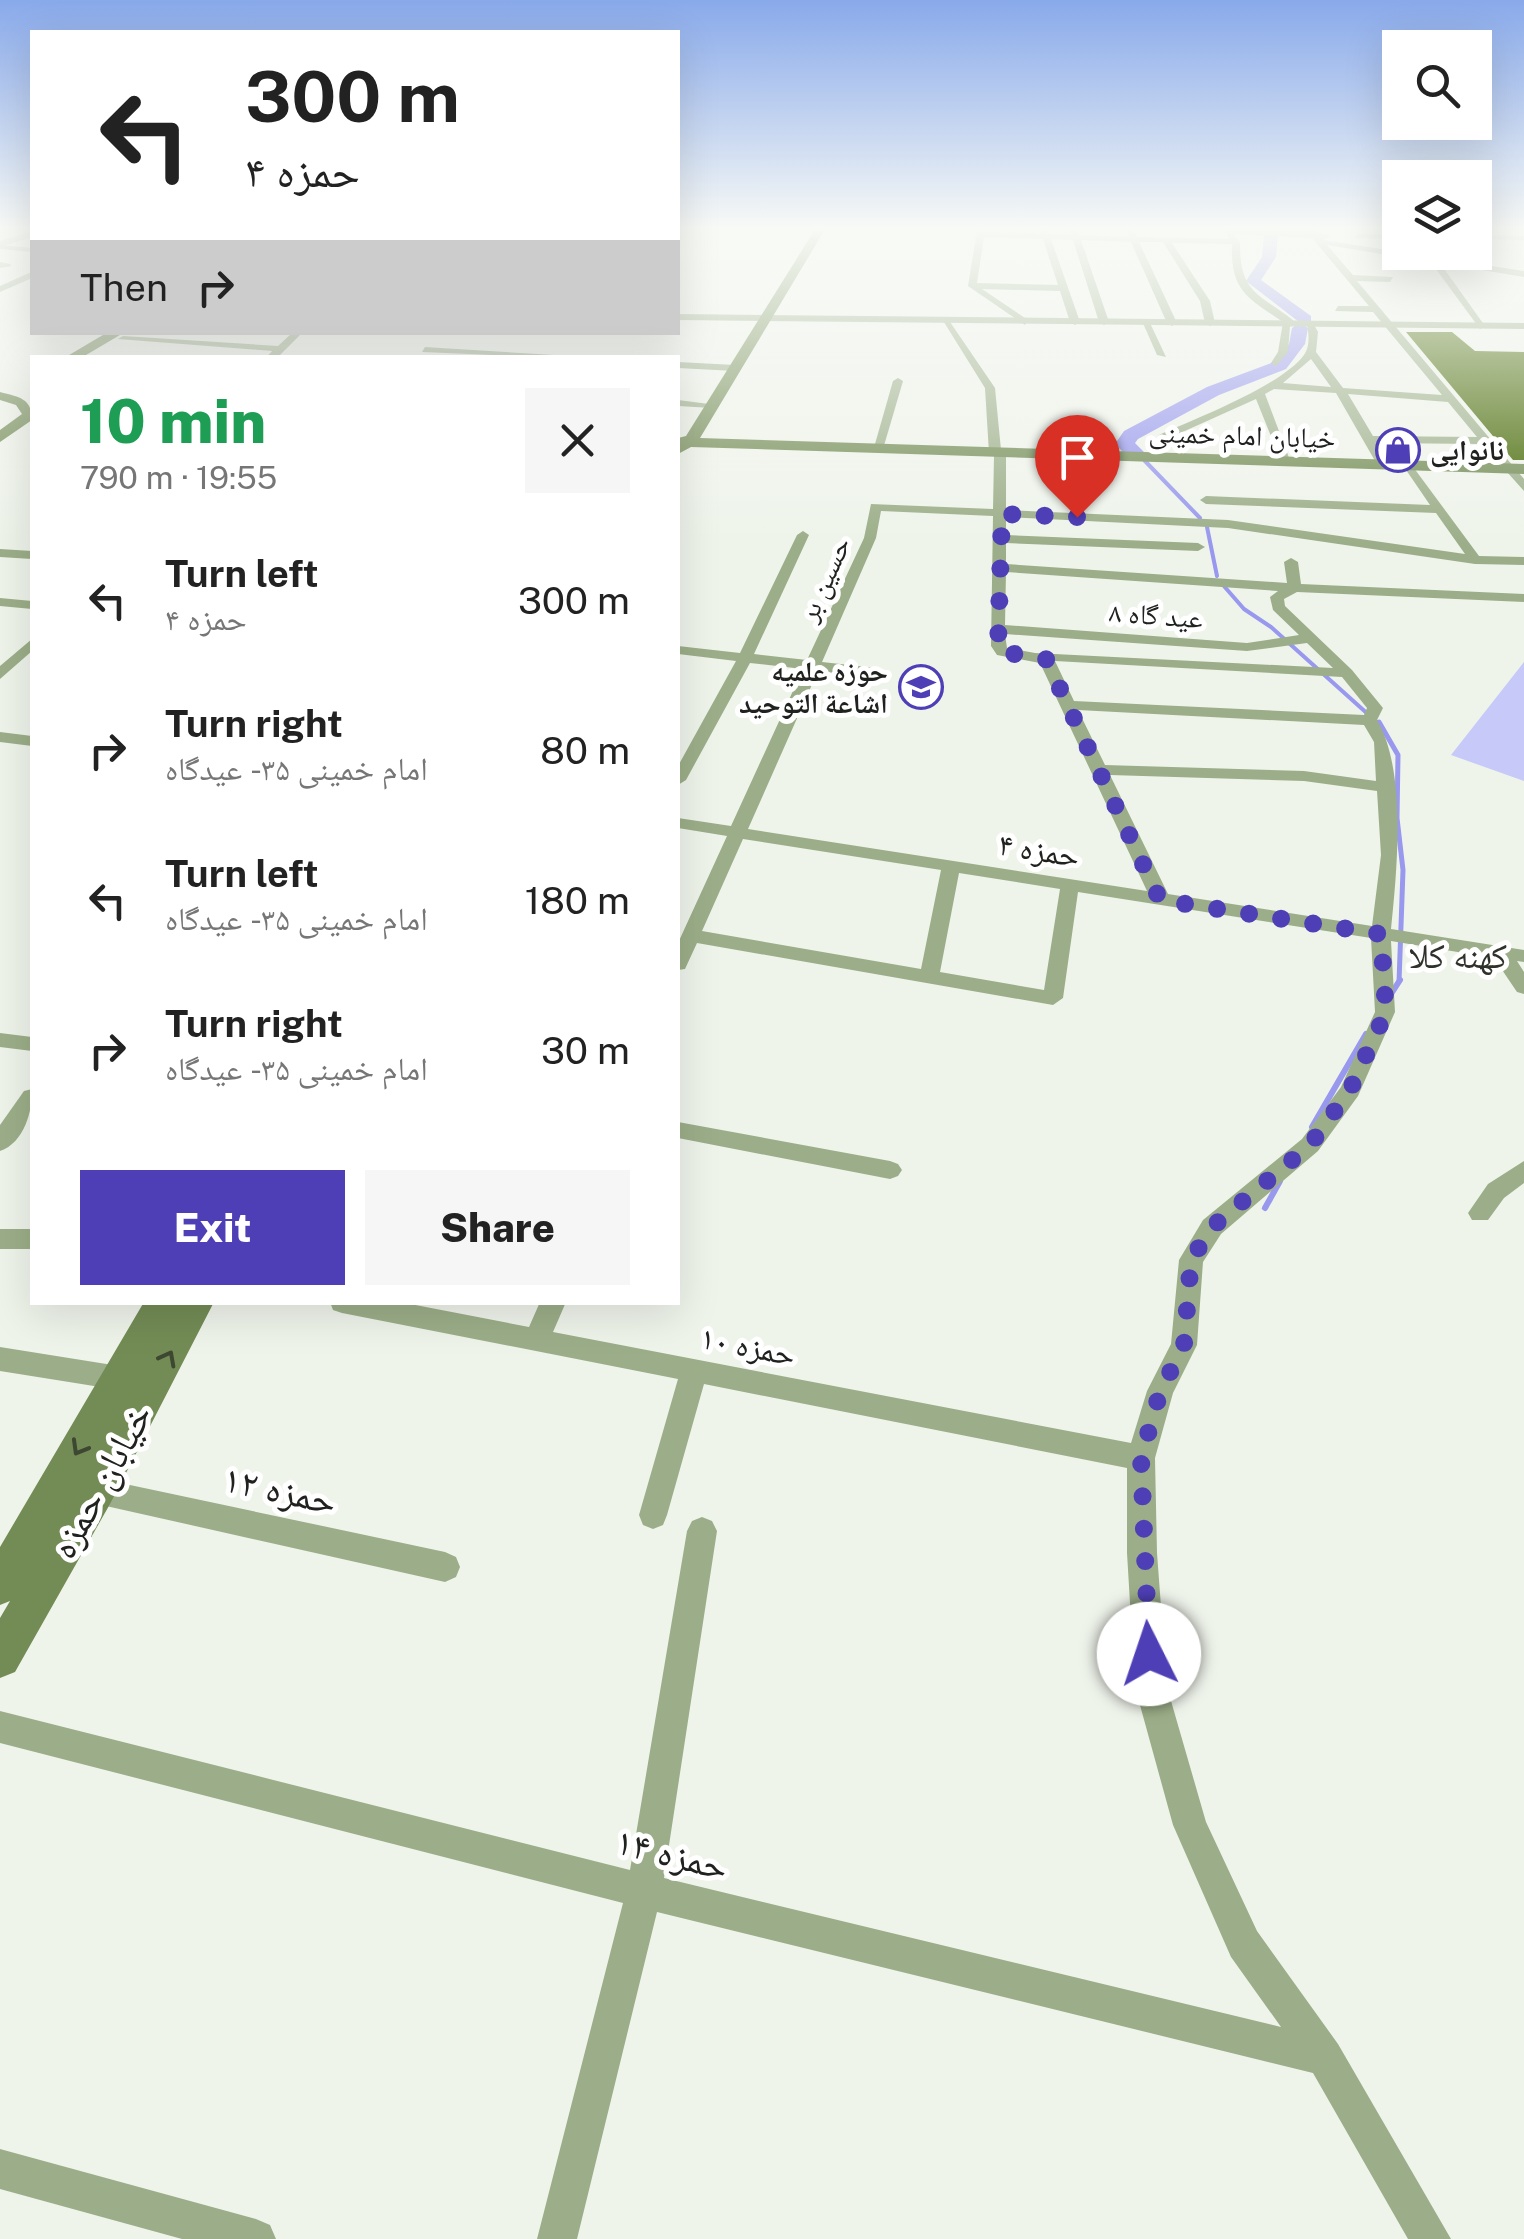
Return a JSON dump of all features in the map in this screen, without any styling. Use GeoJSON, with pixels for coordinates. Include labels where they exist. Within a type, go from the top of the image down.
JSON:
{"type":"FeatureCollection","features":[{"type":"Feature","properties":{"kind":"main road"},"geometry":{"type":"LineString","coordinates":[[77,355],[125,335]]}},
{"type":"Feature","properties":{"kind":"main road"},"geometry":{"type":"LineString","coordinates":[[93,355],[125,335]]}},
{"type":"Feature","properties":{"kind":"main road"},"geometry":{"type":"LineString","coordinates":[[680,471],[692,448],[681,445],[712,405],[753,335]]}},
{"type":"Feature","properties":{"kind":"main road"},"geometry":{"type":"LineString","coordinates":[[5,390],[30,408]]}},
{"type":"Feature","properties":{"kind":"main road"},"geometry":{"type":"LineString","coordinates":[[0,439],[24,424],[30,411]]}},
{"type":"Feature","properties":{"kind":"main road"},"geometry":{"type":"LineString","coordinates":[[0,439],[30,434]]}},
{"type":"Feature","properties":{"kind":"main road","name":"خیابان امام خمینی"},"geometry":{"type":"LineString","coordinates":[[681,445],[1524,467]]}},
{"type":"Feature","properties":{"kind":"main road","name":"خیابان حمزه"},"geometry":{"type":"LineString","coordinates":[[0,1585],[160,1305]]}},
{"type":"Feature","properties":{"kind":"main road","name":"خیابان حمزه"},"geometry":{"type":"LineString","coordinates":[[0,1657],[97,1491],[196,1305]]}},
{"type":"Feature","properties":{"kind":"street"},"geometry":{"type":"LineString","coordinates":[[130,335],[276,353],[295,335]]}},
{"type":"Feature","properties":{"kind":"street"},"geometry":{"type":"LineString","coordinates":[[953,335],[986,380],[1002,514],[1002,652],[1347,673]]}},
{"type":"Feature","properties":{"kind":"street"},"geometry":{"type":"LineString","coordinates":[[1152,335],[1162,355]]}},
{"type":"Feature","properties":{"kind":"street"},"geometry":{"type":"LineString","coordinates":[[1276,363],[1284,352],[1288,335]]}},
{"type":"Feature","properties":{"kind":"street"},"geometry":{"type":"LineString","coordinates":[[1311,335],[1310,353],[1341,394],[1382,464]]}},
{"type":"Feature","properties":{"kind":"street"},"geometry":{"type":"LineString","coordinates":[[1396,335],[1524,487]]}},
{"type":"Feature","properties":{"kind":"street"},"geometry":{"type":"LineString","coordinates":[[429,345],[506,355]]}},
{"type":"Feature","properties":{"kind":"street"},"geometry":{"type":"LineString","coordinates":[[1160,458],[1157,445],[1163,437],[1263,389],[1310,353]]}},
{"type":"Feature","properties":{"kind":"street"},"geometry":{"type":"LineString","coordinates":[[680,365],[736,368]]}},
{"type":"Feature","properties":{"kind":"street"},"geometry":{"type":"LineString","coordinates":[[876,449],[898,381]]}},
{"type":"Feature","properties":{"kind":"street"},"geometry":{"type":"LineString","coordinates":[[1263,389],[1448,399]]}},
{"type":"Feature","properties":{"kind":"street"},"geometry":{"type":"LineString","coordinates":[[1263,389],[1287,461]]}},
{"type":"Feature","properties":{"kind":"street"},"geometry":{"type":"LineString","coordinates":[[680,403],[712,405]]}},
{"type":"Feature","properties":{"kind":"street"},"geometry":{"type":"LineString","coordinates":[[1367,439],[1482,441]]}},
{"type":"Feature","properties":{"kind":"street"},"geometry":{"type":"LineString","coordinates":[[1408,464],[1475,560]]}},
{"type":"Feature","properties":{"kind":"street"},"geometry":{"type":"LineString","coordinates":[[1206,500],[1440,509]]}},
{"type":"Feature","properties":{"kind":"street","name":"حسین بر"},"geometry":{"type":"LineString","coordinates":[[680,960],[870,538],[875,507],[1002,514]]}},
{"type":"Feature","properties":{"kind":"street"},"geometry":{"type":"LineString","coordinates":[[1002,514],[1228,524],[1443,556],[1524,561]]}},
{"type":"Feature","properties":{"kind":"street"},"geometry":{"type":"LineString","coordinates":[[680,776],[745,658],[804,536]]}},
{"type":"Feature","properties":{"kind":"street"},"geometry":{"type":"LineString","coordinates":[[1001,539],[1198,547]]}},
{"type":"Feature","properties":{"kind":"street"},"geometry":{"type":"LineString","coordinates":[[0,540],[30,542]]}},
{"type":"Feature","properties":{"kind":"street"},"geometry":{"type":"LineString","coordinates":[[0,552],[30,555]]}},
{"type":"Feature","properties":{"kind":"street"},"geometry":{"type":"LineString","coordinates":[[1291,562],[1295,588]]}},
{"type":"Feature","properties":{"kind":"street"},"geometry":{"type":"LineString","coordinates":[[1000,568],[1295,588],[1524,598]]}},
{"type":"Feature","properties":{"kind":"street"},"geometry":{"type":"LineString","coordinates":[[1295,588],[1281,593],[1278,607],[1347,673],[1375,708],[1369,720]]}},
{"type":"Feature","properties":{"kind":"street"},"geometry":{"type":"LineString","coordinates":[[0,602],[30,604]]}},
{"type":"Feature","properties":{"kind":"street","name":"عید گاه ۸"},"geometry":{"type":"LineString","coordinates":[[999,629],[1247,647],[1309,638]]}},
{"type":"Feature","properties":{"kind":"street"},"geometry":{"type":"LineString","coordinates":[[0,674],[30,645]]}},
{"type":"Feature","properties":{"kind":"street"},"geometry":{"type":"LineString","coordinates":[[680,650],[877,673]]}},
{"type":"Feature","properties":{"kind":"street"},"geometry":{"type":"LineString","coordinates":[[0,654],[18,656]]}},
{"type":"Feature","properties":{"kind":"street"},"geometry":{"type":"LineString","coordinates":[[1040,656],[1046,659],[1160,900]]}},
{"type":"Feature","properties":{"kind":"street"},"geometry":{"type":"LineString","coordinates":[[1067,704],[1369,720]]}},
{"type":"Feature","properties":{"kind":"street"},"geometry":{"type":"LineString","coordinates":[[1369,720],[1382,742],[1390,855],[1386,1012],[1350,1090],[1310,1145],[1212,1227],[1191,1260],[1184,1345],[1160,1392],[1141,1458],[1151,1687],[1190,1825],[1244,1944],[1326,2056],[1431,2239]]}},
{"type":"Feature","properties":{"kind":"street"},"geometry":{"type":"LineString","coordinates":[[0,724],[30,728]]}},
{"type":"Feature","properties":{"kind":"street"},"geometry":{"type":"LineString","coordinates":[[0,738],[30,742]]}},
{"type":"Feature","properties":{"kind":"street"},"geometry":{"type":"LineString","coordinates":[[1098,770],[1304,776],[1383,788]]}},
{"type":"Feature","properties":{"kind":"street","name":"حمزه ۴"},"geometry":{"type":"LineString","coordinates":[[680,824],[1524,956]]}},
{"type":"Feature","properties":{"kind":"street"},"geometry":{"type":"LineString","coordinates":[[929,978],[951,866]]}},
{"type":"Feature","properties":{"kind":"street"},"geometry":{"type":"LineString","coordinates":[[692,936],[1053,998],[1070,886]]}},
{"type":"Feature","properties":{"kind":"street"},"geometry":{"type":"LineString","coordinates":[[1500,952],[1524,987]]}},
{"type":"Feature","properties":{"kind":"street"},"geometry":{"type":"LineString","coordinates":[[0,1040],[30,1044]]}},
{"type":"Feature","properties":{"kind":"street"},"geometry":{"type":"LineString","coordinates":[[0,1142],[30,1100]]}},
{"type":"Feature","properties":{"kind":"street"},"geometry":{"type":"LineString","coordinates":[[680,1130],[890,1170]]}},
{"type":"Feature","properties":{"kind":"street"},"geometry":{"type":"LineString","coordinates":[[1480,1214],[1496,1191],[1524,1170]]}},
{"type":"Feature","properties":{"kind":"street"},"geometry":{"type":"LineString","coordinates":[[0,1239],[30,1239]]}},
{"type":"Feature","properties":{"kind":"street","name":"حمزه ۱۰"},"geometry":{"type":"LineString","coordinates":[[357,1305],[1141,1458]]}},
{"type":"Feature","properties":{"kind":"street"},"geometry":{"type":"LineString","coordinates":[[537,1340],[552,1305]]}},
{"type":"Feature","properties":{"kind":"street"},"geometry":{"type":"LineString","coordinates":[[0,1359],[119,1378]]}},
{"type":"Feature","properties":{"kind":"street"},"geometry":{"type":"LineString","coordinates":[[653,1515],[694,1371]]}},
{"type":"Feature","properties":{"kind":"street","name":"حمزه ۱۲"},"geometry":{"type":"LineString","coordinates":[[97,1491],[445,1568]]}},
{"type":"Feature","properties":{"kind":"street"},"geometry":{"type":"LineString","coordinates":[[558,2239],[644,1892],[702,1531]]}},
{"type":"Feature","properties":{"kind":"street","name":"حمزه ۱۴"},"geometry":{"type":"LineString","coordinates":[[0,1727],[644,1892],[1326,2056]]}},
{"type":"Feature","properties":{"kind":"street"},"geometry":{"type":"LineString","coordinates":[[0,2168],[256,2239]]}},
{"type":"Feature","properties":{"kind":"shaded area"},"geometry":{"type":"Polygon","coordinates":[[[1524,662],[1524,781],[1451,755],[1524,662]]]}},
{"type":"Feature","properties":{"kind":"building"},"geometry":{"type":"Polygon","coordinates":[[[1409,335],[1456,335],[1475,351],[1524,352],[1524,460],[1513,460],[1409,335]]]}},
{"type":"Feature","properties":{"kind":"waterway"},"geometry":{"type":"LineString","coordinates":[[1135,453],[1125,444],[1131,435],[1213,391],[1280,365],[1290,357],[1299,335]]}},
{"type":"Feature","properties":{"kind":"waterway"},"geometry":{"type":"LineString","coordinates":[[1145,461],[1200,518]]}},
{"type":"Feature","properties":{"kind":"waterway"},"geometry":{"type":"LineString","coordinates":[[1207,527],[1217,576]]}},
{"type":"Feature","properties":{"kind":"waterway"},"geometry":{"type":"LineString","coordinates":[[1223,585],[1244,609],[1271,627],[1380,725]]}},
{"type":"Feature","properties":{"kind":"waterway"},"geometry":{"type":"LineString","coordinates":[[1379,722],[1398,755],[1397,818],[1403,870],[1399,982]]}},
{"type":"Feature","properties":{"kind":"waterway"},"geometry":{"type":"LineString","coordinates":[[1391,994],[1399,982]]}},
{"type":"Feature","properties":{"kind":"waterway"},"geometry":{"type":"LineString","coordinates":[[1312,1127],[1366,1034]]}},
{"type":"Feature","properties":{"kind":"waterway"},"geometry":{"type":"LineString","coordinates":[[1265,1208],[1280,1181]]}},
{"type":"Feature","properties":{"kind":"place","name":"نانوایی"},"geometry":{"type":"Point","coordinates":[1398,450]}},
{"type":"Feature","properties":{"kind":"place","name":"حوزه علمیه اشاعة التوحید"},"geometry":{"type":"Point","coordinates":[921,687]}},
{"type":"Feature","properties":{"kind":"district","name":"کهنه کلا"},"geometry":{"type":"Point","coordinates":[1458,956]}},
{"type":"Feature","properties":{"kind":"route"},"geometry":{"type":"LineString","coordinates":[[1077,517],[1002,514],[998,646],[1002,652],[1046,659],[1160,900],[1381,934],[1386,1002],[1386,1012],[1350,1090],[1310,1145],[1212,1227],[1191,1260],[1184,1345],[1160,1392],[1141,1458],[1149,1654]]}}]}
